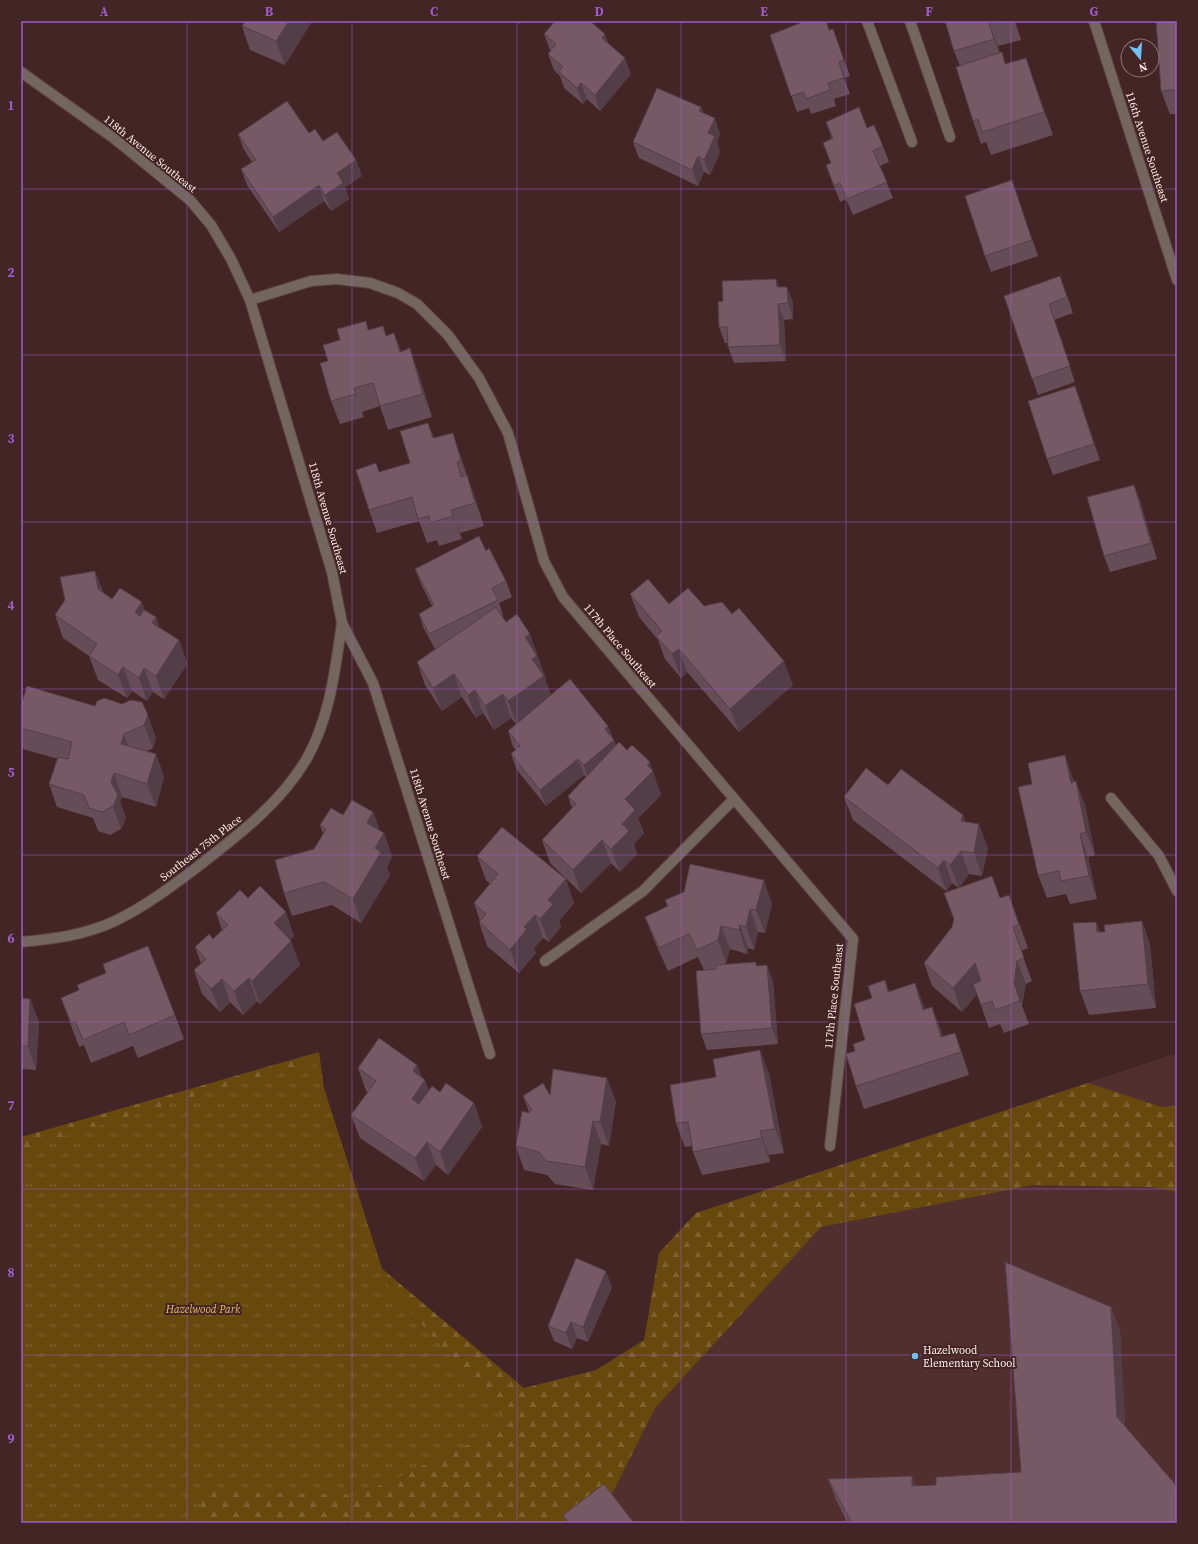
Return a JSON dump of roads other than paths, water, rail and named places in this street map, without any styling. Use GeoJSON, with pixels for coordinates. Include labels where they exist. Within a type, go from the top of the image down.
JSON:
{"type":"FeatureCollection","features":[{"type":"Feature","properties":{"kind":"street"},"geometry":{"type":"LineString","coordinates":[[867,21],[912,142]]}},
{"type":"Feature","properties":{"kind":"street"},"geometry":{"type":"LineString","coordinates":[[910,21],[950,137]]}},
{"type":"Feature","properties":{"kind":"street","name":"116th Avenue Southeast"},"geometry":{"type":"LineString","coordinates":[[1094,21],[1177,280]]}},
{"type":"Feature","properties":{"kind":"street","name":"118th Avenue Southeast"},"geometry":{"type":"LineString","coordinates":[[21,72],[115,139],[190,200],[211,225],[231,259],[250,300],[332,572],[342,623],[373,683],[490,1054]]}},
{"type":"Feature","properties":{"kind":"street","name":"117th Place Southeast"},"geometry":{"type":"LineString","coordinates":[[250,300],[311,281],[337,279],[370,283],[398,293],[417,304],[448,335],[479,378],[508,432],[544,561],[563,597],[853,939],[830,1146]]}},
{"type":"Feature","properties":{"kind":"street","name":"Southeast 75th Place"},"geometry":{"type":"LineString","coordinates":[[21,942],[57,938],[86,932],[116,921],[167,890],[245,830],[286,789],[306,759],[328,711],[342,623]]}},
{"type":"Feature","properties":{"kind":"street"},"geometry":{"type":"LineString","coordinates":[[1111,798],[1158,856],[1177,891]]}},
{"type":"Feature","properties":{"kind":"street"},"geometry":{"type":"LineString","coordinates":[[545,961],[643,891],[734,799]]}},
{"type":"Feature","properties":{"kind":"place","name":"Hazelwood Elementary School"},"geometry":{"type":"Point","coordinates":[915,1356]}},
{"type":"Feature","properties":{"kind":"park label","name":"Hazelwood Park"},"geometry":{"type":"Point","coordinates":[203,1309]}}]}
